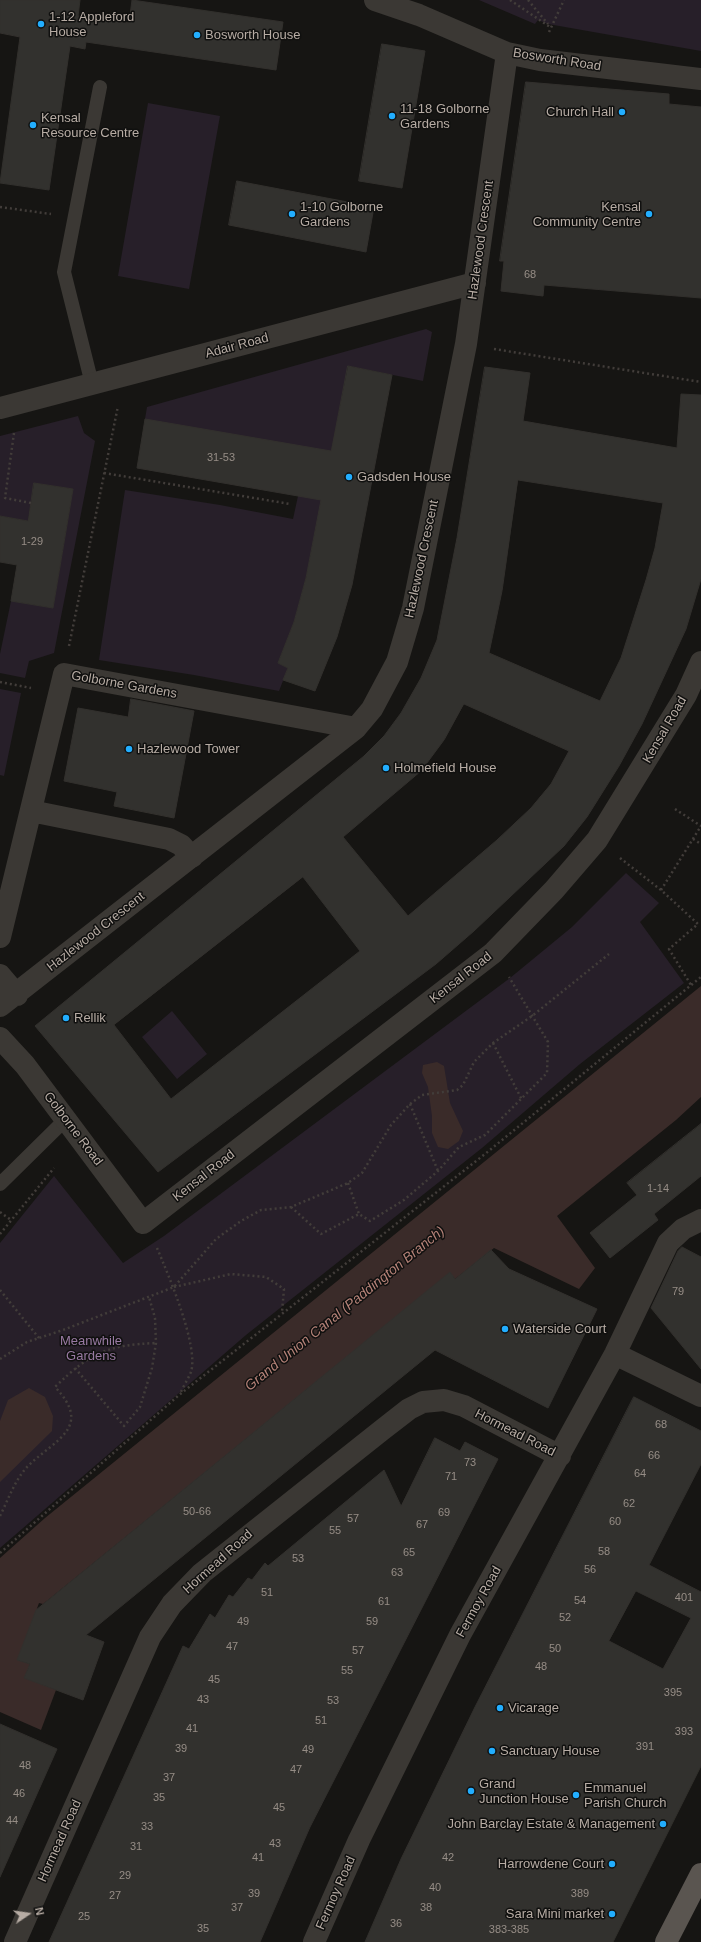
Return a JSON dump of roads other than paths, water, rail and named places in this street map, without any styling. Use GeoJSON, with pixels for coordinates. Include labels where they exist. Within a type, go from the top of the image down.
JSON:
{"type":"FeatureCollection","features":[{"type":"Feature","properties":{"kind":"main road"},"geometry":{"type":"LineString","coordinates":[[666,1942],[701,1874]]}},
{"type":"Feature","properties":{"kind":"street","name":"Bosworth Road"},"geometry":{"type":"LineString","coordinates":[[375,0],[419,15],[507,53],[540,60],[701,79]]}},
{"type":"Feature","properties":{"kind":"street","name":"Hazlewood Crescent"},"geometry":{"type":"LineString","coordinates":[[8,1000],[356,728],[372,709],[398,662],[413,608],[466,344],[507,53]]}},
{"type":"Feature","properties":{"kind":"street","name":"Adair Road"},"geometry":{"type":"LineString","coordinates":[[9,405],[475,284]]}},
{"type":"Feature","properties":{"kind":"street","name":"Kensal Road"},"geometry":{"type":"LineString","coordinates":[[143,1223],[493,953],[554,890],[598,840],[686,695],[701,662]]}},
{"type":"Feature","properties":{"kind":"street","name":"Golborne Gardens"},"geometry":{"type":"LineString","coordinates":[[0,937],[64,674],[356,728]]}},
{"type":"Feature","properties":{"kind":"street"},"geometry":{"type":"LineString","coordinates":[[31,811],[169,839],[181,845],[192,857]]}},
{"type":"Feature","properties":{"kind":"street"},"geometry":{"type":"LineString","coordinates":[[0,975],[8,1000]]}},
{"type":"Feature","properties":{"kind":"street","name":"Golborne Road"},"geometry":{"type":"LineString","coordinates":[[0,1038],[25,1065],[78,1138],[143,1223]]}},
{"type":"Feature","properties":{"kind":"street","name":"Fermoy Road"},"geometry":{"type":"LineString","coordinates":[[314,1942],[359,1840],[460,1635],[615,1354],[668,1243],[683,1229],[701,1220]]}},
{"type":"Feature","properties":{"kind":"street"},"geometry":{"type":"LineString","coordinates":[[615,1354],[701,1396]]}},
{"type":"Feature","properties":{"kind":"street","name":"Hormead Road"},"geometry":{"type":"LineString","coordinates":[[15,1942],[150,1638],[172,1604],[202,1573],[409,1409],[423,1402],[444,1400],[464,1406],[560,1456]]}},
{"type":"Feature","properties":{"kind":"lane"},"geometry":{"type":"LineString","coordinates":[[92,384],[64,272],[100,87]]}},
{"type":"Feature","properties":{"kind":"lane"},"geometry":{"type":"LineString","coordinates":[[0,1184],[65,1120]]}},
{"type":"Feature","properties":{"kind":"water","name":"Grand Union Canal (Paddington Branch)"},"geometry":{"type":"Polygon","coordinates":[[[701,986],[701,1097],[676,1120],[557,1216],[595,1268],[579,1289],[494,1248],[455,1279],[450,1273],[43,1604],[39,1603],[18,1660],[30,1664],[25,1677],[56,1690],[41,1730],[0,1712],[0,1558],[45,1518],[701,986]]]}},
{"type":"Feature","properties":{"kind":"water"},"geometry":{"type":"Polygon","coordinates":[[[437,1062],[444,1066],[450,1103],[463,1131],[459,1141],[448,1149],[438,1147],[432,1133],[432,1116],[428,1087],[422,1073],[423,1065],[437,1062]]]}},
{"type":"Feature","properties":{"kind":"water"},"geometry":{"type":"Polygon","coordinates":[[[29,1388],[45,1397],[53,1416],[52,1431],[0,1482],[0,1421],[8,1400],[29,1388]]]}},
{"type":"Feature","properties":{"kind":"place","name":"1-12 Appleford House"},"geometry":{"type":"Point","coordinates":[41,24]}},
{"type":"Feature","properties":{"kind":"place","name":"Bosworth House"},"geometry":{"type":"Point","coordinates":[197,35]}},
{"type":"Feature","properties":{"kind":"place","name":"Church Hall"},"geometry":{"type":"Point","coordinates":[622,112]}},
{"type":"Feature","properties":{"kind":"place","name":"11-18 Golborne Gardens"},"geometry":{"type":"Point","coordinates":[392,116]}},
{"type":"Feature","properties":{"kind":"place","name":"Kensal Resource Centre"},"geometry":{"type":"Point","coordinates":[33,125]}},
{"type":"Feature","properties":{"kind":"place","name":"1-10 Golborne Gardens"},"geometry":{"type":"Point","coordinates":[292,214]}},
{"type":"Feature","properties":{"kind":"place","name":"Kensal Community Centre"},"geometry":{"type":"Point","coordinates":[649,214]}},
{"type":"Feature","properties":{"kind":"place","name":"Gadsden House"},"geometry":{"type":"Point","coordinates":[349,477]}},
{"type":"Feature","properties":{"kind":"place","name":"Hazlewood Tower"},"geometry":{"type":"Point","coordinates":[129,749]}},
{"type":"Feature","properties":{"kind":"place","name":"Holmefield House"},"geometry":{"type":"Point","coordinates":[386,768]}},
{"type":"Feature","properties":{"kind":"place","name":"Rellik"},"geometry":{"type":"Point","coordinates":[66,1018]}},
{"type":"Feature","properties":{"kind":"place","name":"Waterside Court"},"geometry":{"type":"Point","coordinates":[505,1329]}},
{"type":"Feature","properties":{"kind":"place","name":"Vicarage"},"geometry":{"type":"Point","coordinates":[500,1708]}},
{"type":"Feature","properties":{"kind":"place","name":"Sanctuary House"},"geometry":{"type":"Point","coordinates":[492,1751]}},
{"type":"Feature","properties":{"kind":"place","name":"Grand Junction House"},"geometry":{"type":"Point","coordinates":[471,1791]}},
{"type":"Feature","properties":{"kind":"place","name":"Emmanuel Parish Church"},"geometry":{"type":"Point","coordinates":[576,1795]}},
{"type":"Feature","properties":{"kind":"place","name":"John Barclay Estate & Management"},"geometry":{"type":"Point","coordinates":[663,1824]}},
{"type":"Feature","properties":{"kind":"place","name":"Harrowdene Court"},"geometry":{"type":"Point","coordinates":[612,1864]}},
{"type":"Feature","properties":{"kind":"place","name":"Sara Mini market"},"geometry":{"type":"Point","coordinates":[612,1914]}},
{"type":"Feature","properties":{"kind":"park label","name":"Meanwhile Gardens"},"geometry":{"type":"Point","coordinates":[91,1348]}}]}
